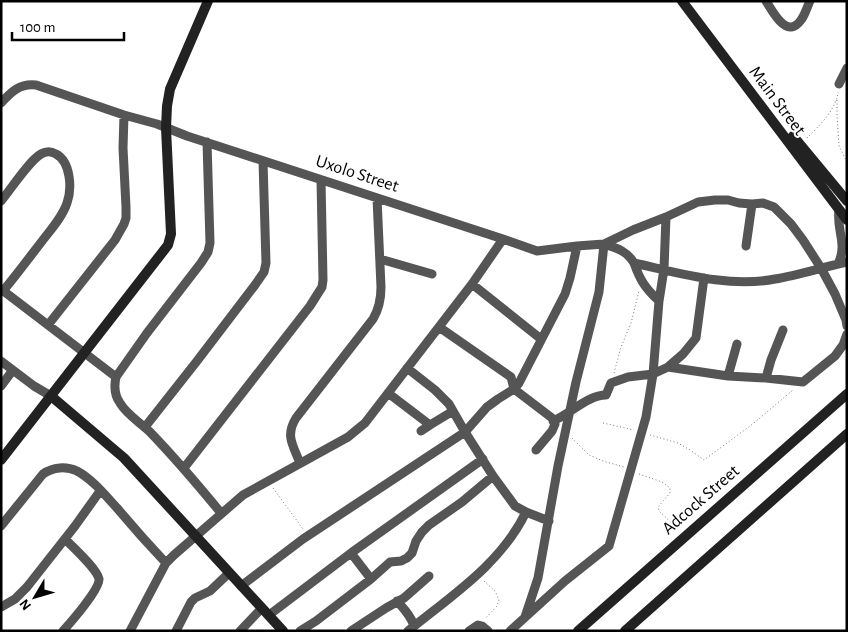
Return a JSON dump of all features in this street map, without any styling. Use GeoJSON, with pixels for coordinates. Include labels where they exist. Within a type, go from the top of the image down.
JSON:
{"type":"FeatureCollection","features":[{"type":"Feature","properties":{"kind":"street"},"geometry":{"type":"LineString","coordinates":[[1,460],[168,245],[171,234],[166,128],[167,106],[170,89],[208,1]]}},
{"type":"Feature","properties":{"kind":"street","name":"Main Street"},"geometry":{"type":"LineString","coordinates":[[682,1],[847,220]]}},
{"type":"Feature","properties":{"kind":"street","name":"Main Street"},"geometry":{"type":"LineString","coordinates":[[688,1],[767,105],[847,201]]}},
{"type":"Feature","properties":{"kind":"street"},"geometry":{"type":"LineString","coordinates":[[766,1],[779,20],[790,28],[801,20],[810,1]]}},
{"type":"Feature","properties":{"kind":"street"},"geometry":{"type":"LineString","coordinates":[[839,84],[847,68]]}},
{"type":"Feature","properties":{"kind":"street","name":"Uxolo Street"},"geometry":{"type":"LineString","coordinates":[[1,103],[16,89],[33,85],[537,251],[577,246]]}},
{"type":"Feature","properties":{"kind":"street"},"geometry":{"type":"LineString","coordinates":[[48,325],[114,240],[124,224],[126,207],[123,148],[124,115]]}},
{"type":"Feature","properties":{"kind":"street"},"geometry":{"type":"LineString","coordinates":[[206,142],[210,234],[208,252],[147,333],[116,377],[115,382],[120,405],[145,427],[184,468],[221,513]]}},
{"type":"Feature","properties":{"kind":"street"},"geometry":{"type":"LineString","coordinates":[[1,201],[33,161],[42,154],[55,153],[66,164],[69,183],[66,206],[49,232],[2,290],[116,377]]}},
{"type":"Feature","properties":{"kind":"street"},"geometry":{"type":"LineString","coordinates":[[145,427],[197,362],[264,272],[266,263],[264,161]]}},
{"type":"Feature","properties":{"kind":"street"},"geometry":{"type":"LineString","coordinates":[[184,468],[310,306],[322,287],[324,280],[321,180]]}},
{"type":"Feature","properties":{"kind":"street"},"geometry":{"type":"LineString","coordinates":[[300,462],[291,440],[291,425],[372,319],[381,299],[377,198]]}},
{"type":"Feature","properties":{"kind":"street"},"geometry":{"type":"LineString","coordinates":[[241,586],[308,536],[465,432],[487,407],[514,389],[519,383],[565,294],[577,246],[604,244],[698,202],[728,200],[739,203],[763,203],[774,207],[804,240],[835,294],[847,326]]}},
{"type":"Feature","properties":{"kind":"street"},"geometry":{"type":"LineString","coordinates":[[746,246],[752,204]]}},
{"type":"Feature","properties":{"kind":"street"},"geometry":{"type":"LineString","coordinates":[[604,244],[623,250],[632,260],[664,270],[738,282],[775,280],[843,263],[845,245],[839,225],[839,210]]}},
{"type":"Feature","properties":{"kind":"street"},"geometry":{"type":"LineString","coordinates":[[510,631],[565,581],[609,546],[646,417],[653,374],[659,301],[664,270],[666,217]]}},
{"type":"Feature","properties":{"kind":"street"},"geometry":{"type":"LineString","coordinates":[[625,234],[626,247],[641,281],[659,301]]}},
{"type":"Feature","properties":{"kind":"street"},"geometry":{"type":"LineString","coordinates":[[130,631],[166,563],[195,536],[243,495],[354,432],[365,422],[472,284],[503,239]]}},
{"type":"Feature","properties":{"kind":"street"},"geometry":{"type":"LineString","coordinates":[[525,617],[538,578],[554,487],[576,382],[599,292],[604,244]]}},
{"type":"Feature","properties":{"kind":"street"},"geometry":{"type":"LineString","coordinates":[[380,259],[432,274]]}},
{"type":"Feature","properties":{"kind":"street"},"geometry":{"type":"LineString","coordinates":[[553,421],[595,397],[606,395],[611,383],[628,377],[653,374],[668,367],[682,354],[696,338],[704,278]]}},
{"type":"Feature","properties":{"kind":"street"},"geometry":{"type":"LineString","coordinates":[[472,284],[541,339]]}},
{"type":"Feature","properties":{"kind":"street"},"geometry":{"type":"LineString","coordinates":[[439,327],[511,377],[514,389],[552,418],[554,424],[552,431],[536,450]]}},
{"type":"Feature","properties":{"kind":"street"},"geometry":{"type":"LineString","coordinates":[[766,378],[783,330]]}},
{"type":"Feature","properties":{"kind":"street"},"geometry":{"type":"LineString","coordinates":[[668,367],[728,376],[803,382],[835,356],[843,346],[847,334]]}},
{"type":"Feature","properties":{"kind":"street"},"geometry":{"type":"LineString","coordinates":[[728,376],[737,344]]}},
{"type":"Feature","properties":{"kind":"street"},"geometry":{"type":"LineString","coordinates":[[1,360],[51,396],[124,458],[283,631]]}},
{"type":"Feature","properties":{"kind":"street"},"geometry":{"type":"LineString","coordinates":[[407,368],[444,399],[493,476],[515,506],[549,521]]}},
{"type":"Feature","properties":{"kind":"street"},"geometry":{"type":"LineString","coordinates":[[1,386],[13,370]]}},
{"type":"Feature","properties":{"kind":"street"},"geometry":{"type":"LineString","coordinates":[[388,393],[430,426]]}},
{"type":"Feature","properties":{"kind":"street","name":"Adcock Street"},"geometry":{"type":"LineString","coordinates":[[578,631],[847,394]]}},
{"type":"Feature","properties":{"kind":"street"},"geometry":{"type":"LineString","coordinates":[[421,431],[453,411]]}},
{"type":"Feature","properties":{"kind":"street"},"geometry":{"type":"LineString","coordinates":[[625,631],[847,434]]}},
{"type":"Feature","properties":{"kind":"street"},"geometry":{"type":"LineString","coordinates":[[240,631],[483,459]]}},
{"type":"Feature","properties":{"kind":"street"},"geometry":{"type":"LineString","coordinates":[[1,526],[38,478],[49,470],[60,468],[75,470],[87,478],[100,491],[166,563]]}},
{"type":"Feature","properties":{"kind":"street"},"geometry":{"type":"LineString","coordinates":[[300,631],[372,579],[390,562],[401,561],[407,558],[412,553],[416,541],[422,532],[493,476]]}},
{"type":"Feature","properties":{"kind":"street"},"geometry":{"type":"LineString","coordinates":[[1,607],[20,594],[65,539],[100,491]]}},
{"type":"Feature","properties":{"kind":"street"},"geometry":{"type":"LineString","coordinates":[[411,629],[477,575],[516,531],[526,512]]}},
{"type":"Feature","properties":{"kind":"street"},"geometry":{"type":"LineString","coordinates":[[63,631],[94,592],[99,579],[91,566],[65,539]]}},
{"type":"Feature","properties":{"kind":"street"},"geometry":{"type":"LineString","coordinates":[[351,553],[372,579]]}},
{"type":"Feature","properties":{"kind":"street"},"geometry":{"type":"LineString","coordinates":[[176,631],[191,602],[210,591],[229,573]]}},
{"type":"Feature","properties":{"kind":"street"},"geometry":{"type":"LineString","coordinates":[[351,631],[412,592],[429,576]]}},
{"type":"Feature","properties":{"kind":"street"},"geometry":{"type":"LineString","coordinates":[[398,601],[412,621],[411,629]]}},
{"type":"Feature","properties":{"kind":"street"},"geometry":{"type":"LineString","coordinates":[[469,631],[476,626],[484,628]]}},
{"type":"Feature","properties":{"kind":"path"},"geometry":{"type":"LineString","coordinates":[[839,84],[837,99],[839,146],[847,162]]}},
{"type":"Feature","properties":{"kind":"path"},"geometry":{"type":"LineString","coordinates":[[799,145],[816,128],[837,99]]}},
{"type":"Feature","properties":{"kind":"path"},"geometry":{"type":"LineString","coordinates":[[611,383],[621,347],[631,323],[641,281]]}},
{"type":"Feature","properties":{"kind":"path"},"geometry":{"type":"LineString","coordinates":[[603,423],[622,426],[678,443],[704,460],[754,423],[803,382]]}},
{"type":"Feature","properties":{"kind":"path"},"geometry":{"type":"LineString","coordinates":[[566,432],[589,455],[662,482],[670,488],[670,493],[658,507],[659,511],[685,536]]}},
{"type":"Feature","properties":{"kind":"path"},"geometry":{"type":"LineString","coordinates":[[269,481],[308,536]]}},
{"type":"Feature","properties":{"kind":"path"},"geometry":{"type":"LineString","coordinates":[[477,575],[495,591],[499,600],[497,606],[482,621],[484,628]]}}]}
